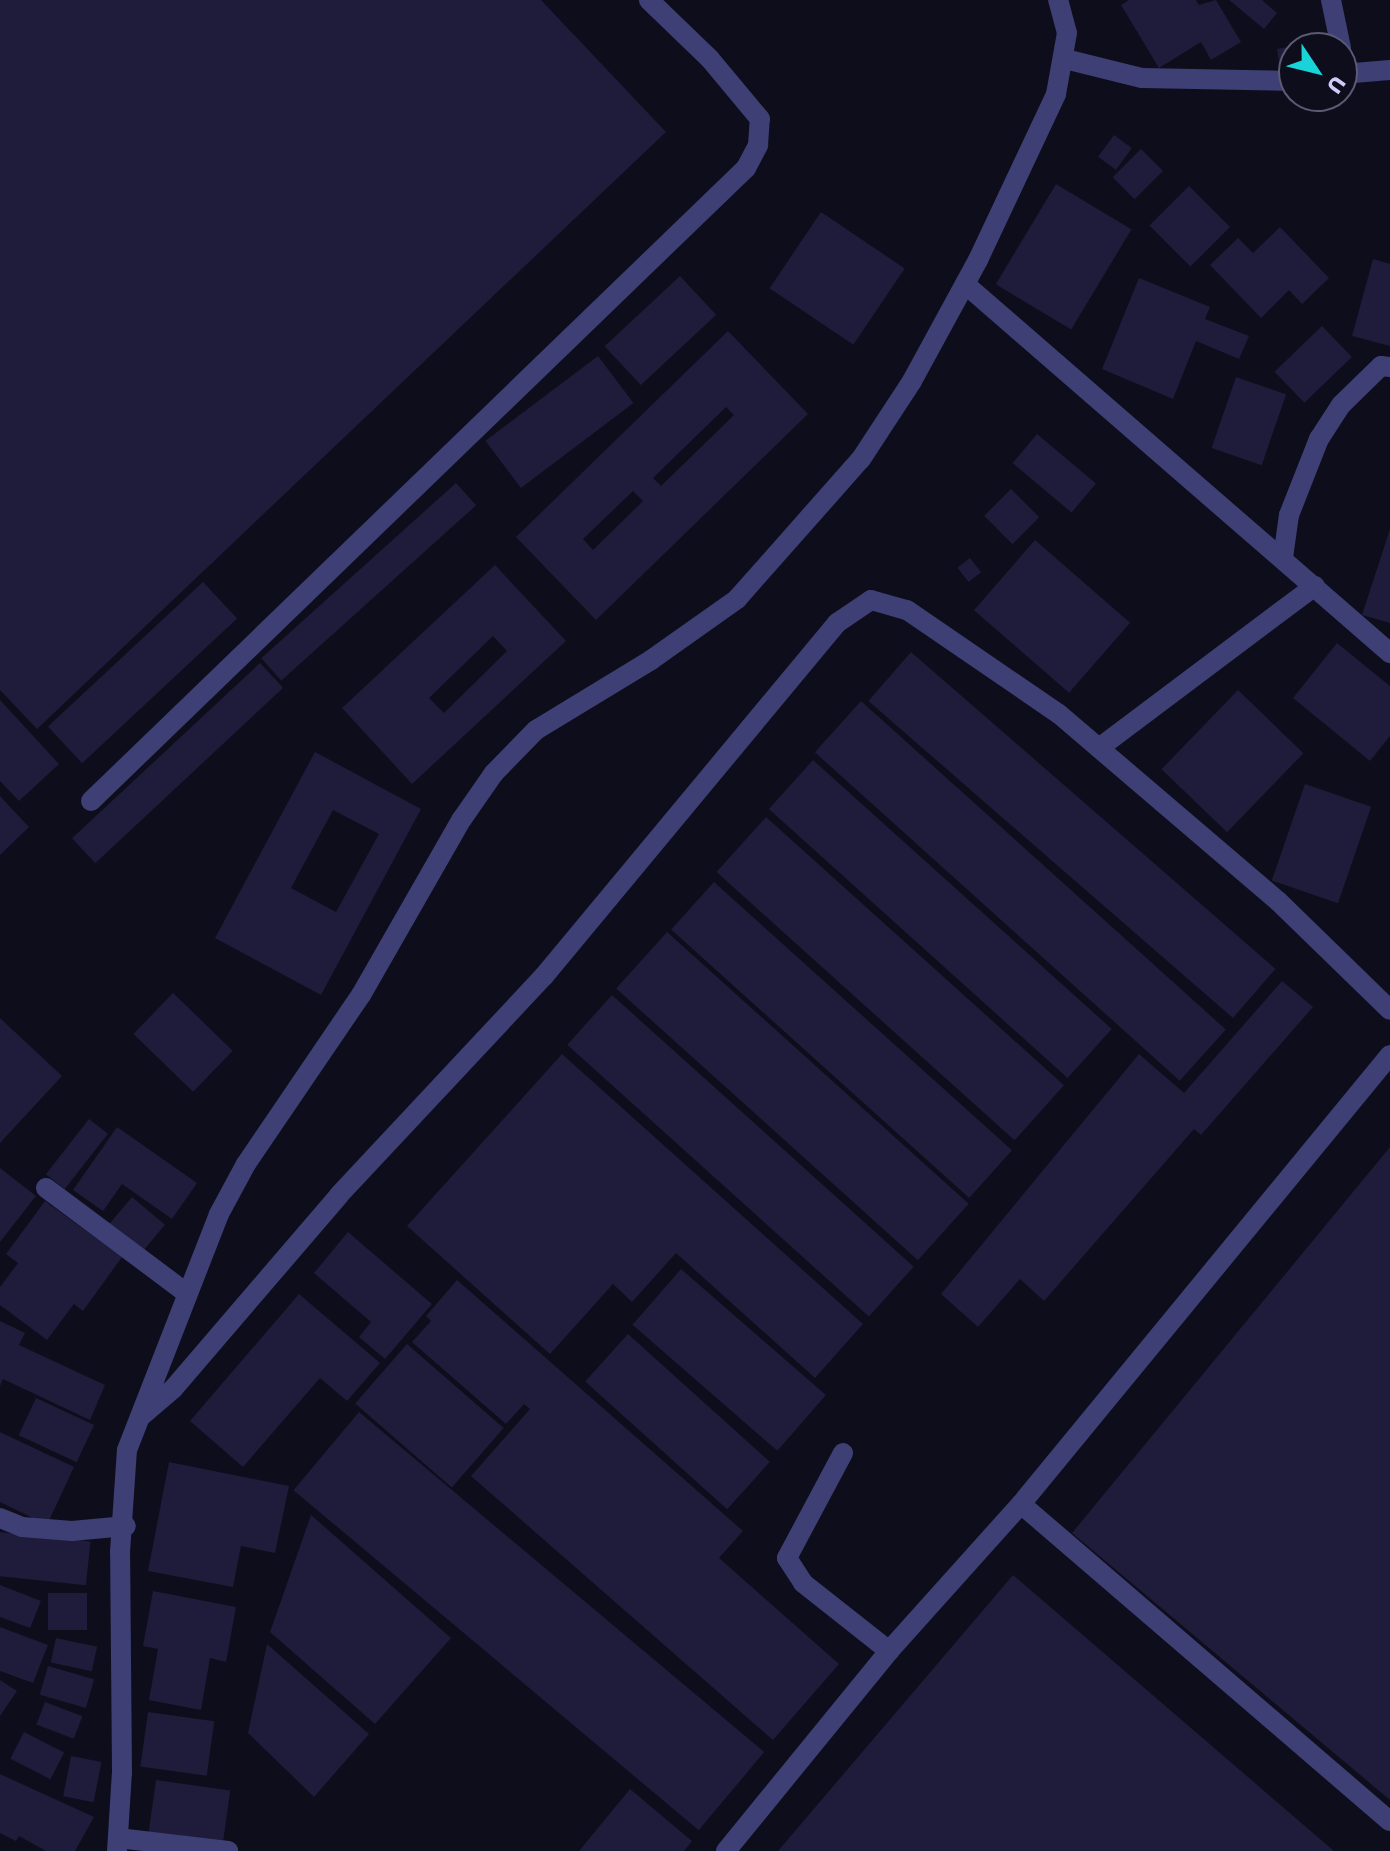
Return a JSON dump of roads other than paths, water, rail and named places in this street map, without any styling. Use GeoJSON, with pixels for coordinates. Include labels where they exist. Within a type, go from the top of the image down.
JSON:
{"type":"FeatureCollection","features":[{"type":"Feature","properties":{"kind":"street"},"geometry":{"type":"LineString","coordinates":[[91,801],[746,168],[758,145],[760,119],[710,59],[649,0]]}},
{"type":"Feature","properties":{"kind":"street"},"geometry":{"type":"LineString","coordinates":[[228,1851],[118,1845],[120,1552],[126,1526],[127,1450],[185,1292],[246,1164],[361,995],[462,819],[494,773],[536,730],[651,660],[737,599],[861,459],[965,284],[1056,94],[1065,59],[1067,33],[1058,0]]}},
{"type":"Feature","properties":{"kind":"street"},"geometry":{"type":"LineString","coordinates":[[1331,0],[1338,32]]}},
{"type":"Feature","properties":{"kind":"street"},"geometry":{"type":"LineString","coordinates":[[1065,59],[1142,78],[1278,81]]}},
{"type":"Feature","properties":{"kind":"street"},"geometry":{"type":"LineString","coordinates":[[1358,68],[1390,70]]}},
{"type":"Feature","properties":{"kind":"street"},"geometry":{"type":"LineString","coordinates":[[965,284],[1390,653]]}},
{"type":"Feature","properties":{"kind":"street"},"geometry":{"type":"LineString","coordinates":[[1283,558],[1289,515],[1319,439],[1341,405],[1381,366],[1390,367]]}},
{"type":"Feature","properties":{"kind":"street"},"geometry":{"type":"LineString","coordinates":[[1099,748],[1315,586]]}},
{"type":"Feature","properties":{"kind":"street"},"geometry":{"type":"LineString","coordinates":[[137,1420],[173,1389],[339,1195],[544,976],[854,607],[871,600],[907,610],[1059,714],[1278,901],[1390,1010]]}},
{"type":"Feature","properties":{"kind":"street"},"geometry":{"type":"LineString","coordinates":[[726,1851],[889,1651],[1021,1504],[1390,1055]]}},
{"type":"Feature","properties":{"kind":"street"},"geometry":{"type":"LineString","coordinates":[[46,1188],[185,1292]]}},
{"type":"Feature","properties":{"kind":"street"},"geometry":{"type":"LineString","coordinates":[[843,1453],[787,1558],[803,1583],[889,1651]]}},
{"type":"Feature","properties":{"kind":"street"},"geometry":{"type":"LineString","coordinates":[[1021,1504],[1390,1821]]}},
{"type":"Feature","properties":{"kind":"street"},"geometry":{"type":"LineString","coordinates":[[0,1518],[22,1527],[72,1531],[126,1526]]}}]}
